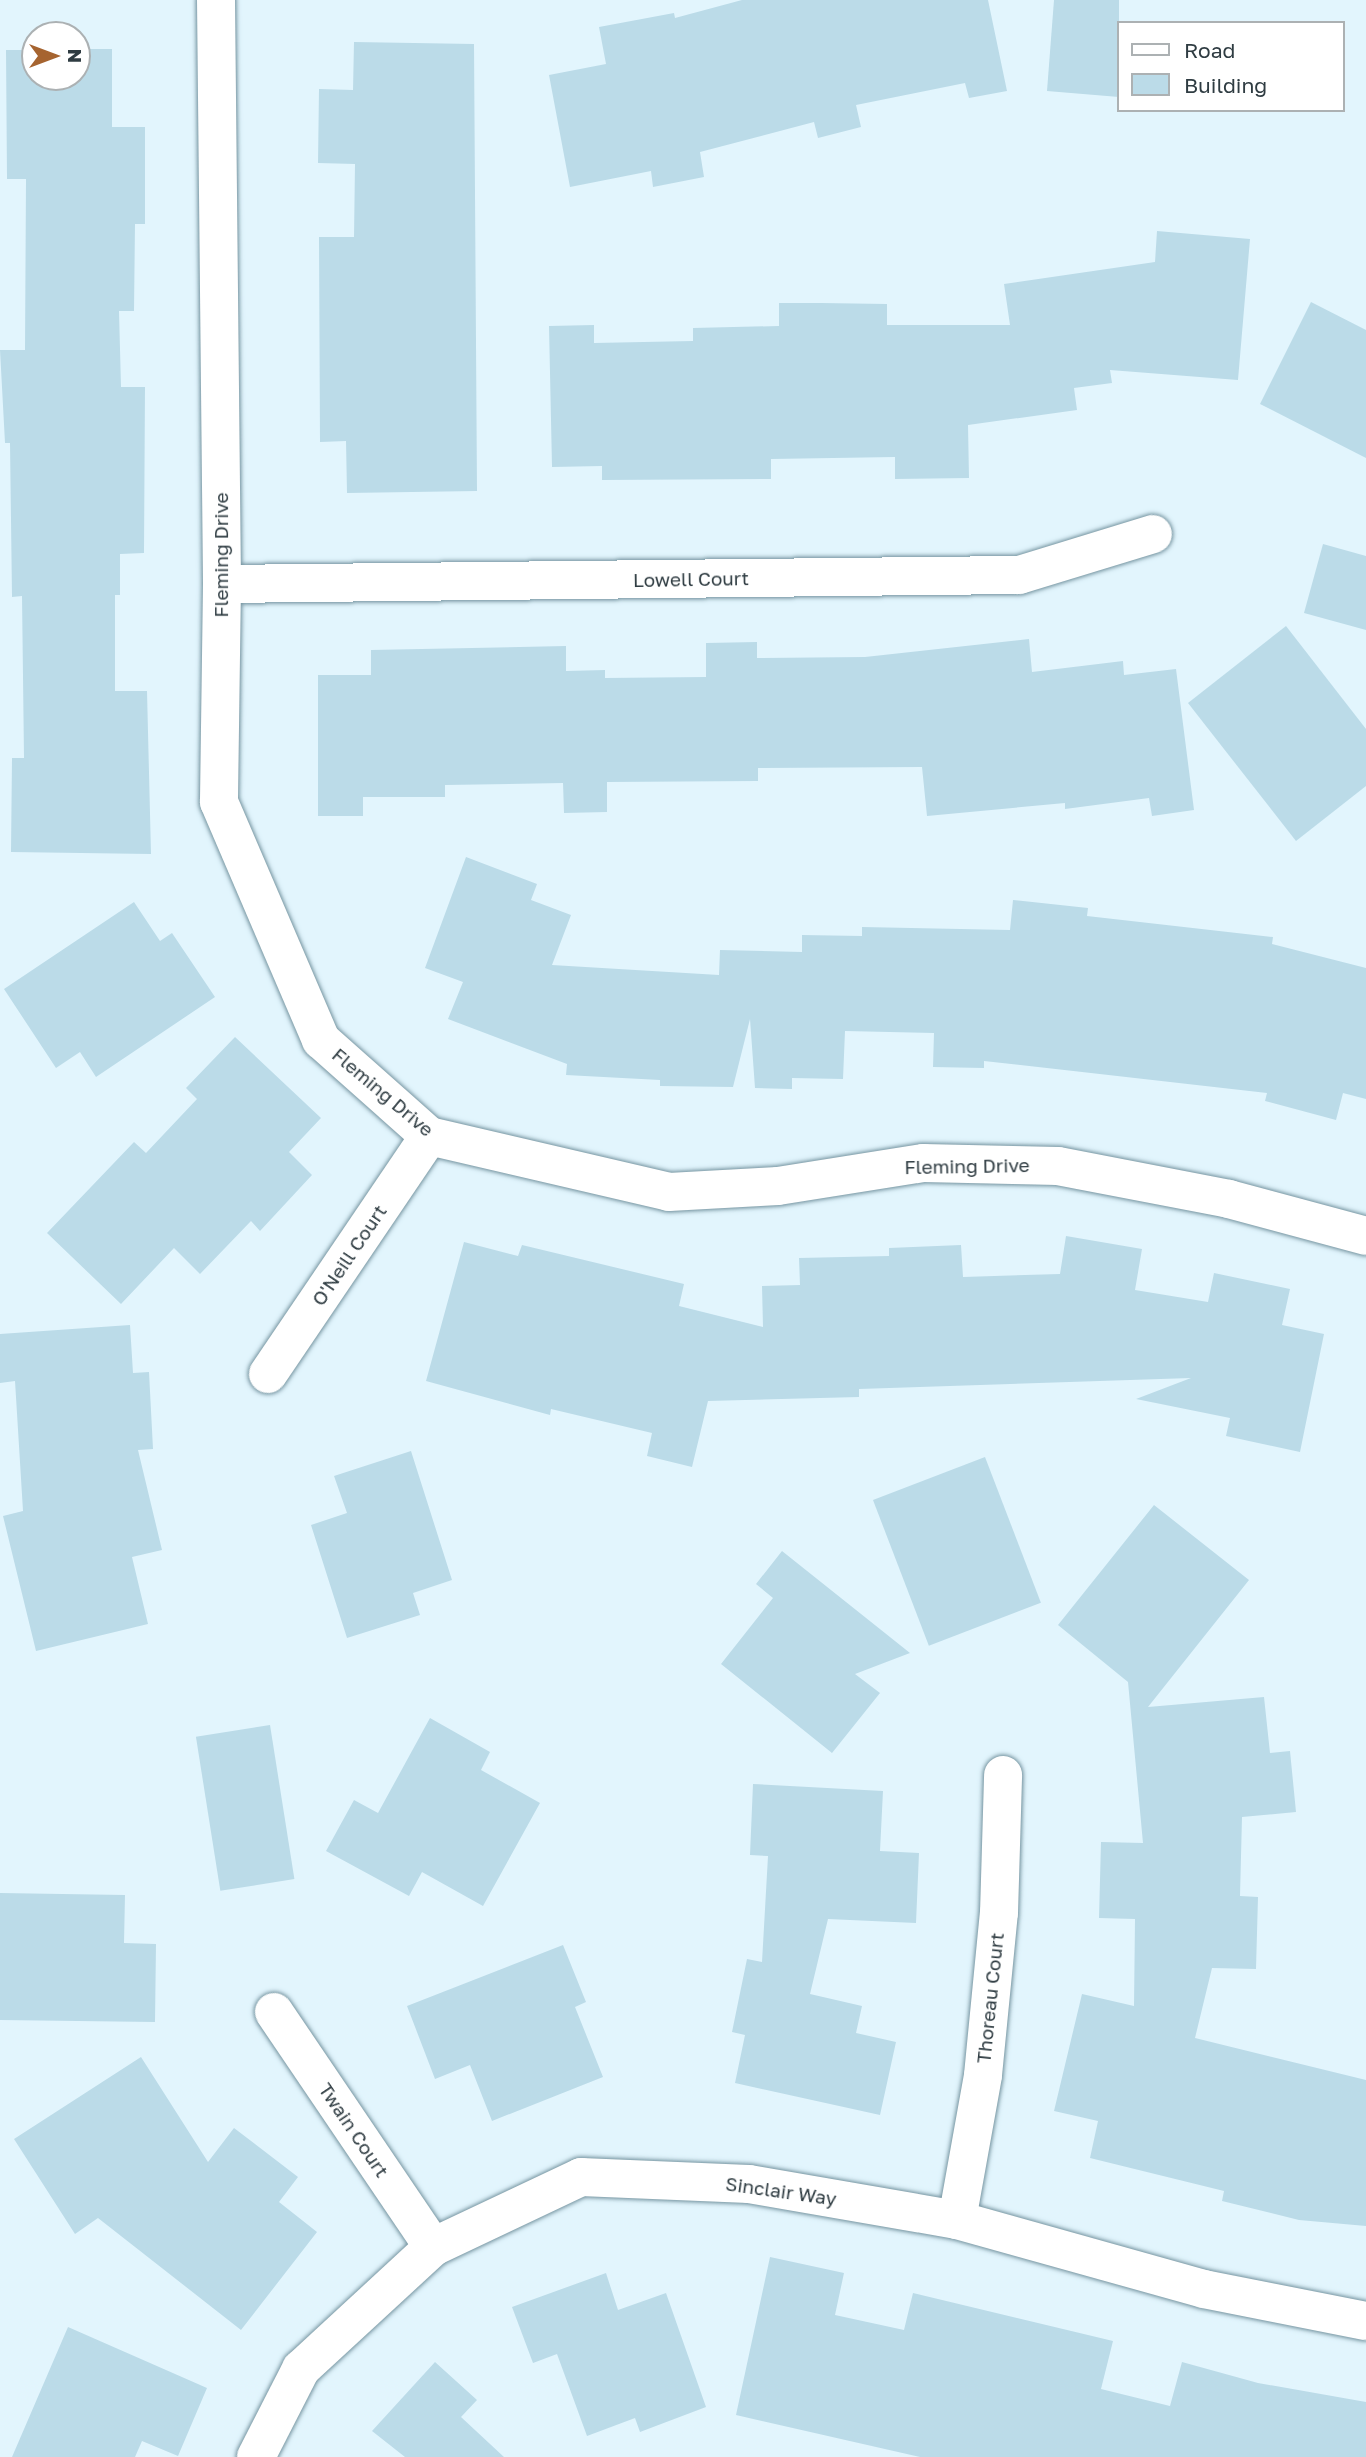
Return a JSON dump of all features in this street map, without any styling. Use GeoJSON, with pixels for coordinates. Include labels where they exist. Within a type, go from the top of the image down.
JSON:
{"type":"FeatureCollection","features":[{"type":"Feature","properties":{"kind":"street","name":"Fleming Drive"},"geometry":{"type":"LineString","coordinates":[[216,0],[222,584],[219,802],[321,1040],[429,1136],[670,1192],[778,1186],[923,1163],[1058,1166],[1229,1199],[1366,1236]]}},
{"type":"Feature","properties":{"kind":"street","name":"Lowell Court"},"geometry":{"type":"LineString","coordinates":[[222,584],[1019,575],[1153,534]]}},
{"type":"Feature","properties":{"kind":"street","name":"O'Neill Court"},"geometry":{"type":"LineString","coordinates":[[268,1374],[429,1136]]}},
{"type":"Feature","properties":{"kind":"street","name":"Thoreau Court"},"geometry":{"type":"LineString","coordinates":[[957,2220],[983,2075],[999,1913],[1003,1774]]}},
{"type":"Feature","properties":{"kind":"street","name":"Twain Court"},"geometry":{"type":"LineString","coordinates":[[274,2012],[433,2247]]}},
{"type":"Feature","properties":{"kind":"street","name":"Sinclair Way"},"geometry":{"type":"LineString","coordinates":[[256,2457],[301,2369],[433,2247],[580,2177],[749,2184],[957,2220],[1204,2289],[1366,2321]]}},
{"type":"Feature","properties":{"kind":"building"},"geometry":{"type":"Polygon","coordinates":[[[742,0],[988,0],[1007,91],[969,98],[965,83],[856,105],[861,127],[818,138],[814,122],[700,152],[704,177],[653,187],[651,171],[570,187],[549,75],[606,64],[599,27],[674,13],[675,18],[742,0]]]}},
{"type":"Feature","properties":{"kind":"building"},"geometry":{"type":"Polygon","coordinates":[[[1054,0],[1119,0],[1118,97],[1047,91],[1054,0]]]}},
{"type":"Feature","properties":{"kind":"building"},"geometry":{"type":"Polygon","coordinates":[[[354,42],[474,44],[477,491],[347,493],[346,441],[320,442],[319,237],[354,237],[355,164],[318,163],[319,89],[353,90],[354,42]]]}},
{"type":"Feature","properties":{"kind":"building"},"geometry":{"type":"Polygon","coordinates":[[[91,49],[112,49],[112,127],[145,127],[145,224],[135,224],[134,311],[119,311],[121,387],[145,387],[144,553],[120,554],[120,595],[115,595],[115,691],[147,691],[151,854],[11,852],[12,758],[24,758],[22,596],[12,597],[10,443],[5,443],[0,350],[25,350],[26,179],[7,179],[6,50],[21,50],[21,91],[91,91],[91,49]]]}},
{"type":"Feature","properties":{"kind":"building"},"geometry":{"type":"Polygon","coordinates":[[[1157,231],[1250,239],[1238,380],[1110,370],[1112,383],[1074,388],[1077,410],[968,425],[969,478],[895,479],[895,457],[771,459],[771,479],[602,480],[602,466],[552,467],[549,326],[594,325],[594,343],[693,341],[693,328],[779,326],[779,303],[887,304],[887,325],[1010,325],[1004,284],[1155,262],[1157,231]]]}},
{"type":"Feature","properties":{"kind":"building"},"geometry":{"type":"Polygon","coordinates":[[[1311,302],[1366,330],[1366,458],[1260,404],[1311,302]]]}},
{"type":"Feature","properties":{"kind":"building"},"geometry":{"type":"Polygon","coordinates":[[[1323,544],[1366,556],[1366,630],[1304,613],[1323,544]]]}},
{"type":"Feature","properties":{"kind":"building"},"geometry":{"type":"Polygon","coordinates":[[[1286,626],[1366,729],[1366,786],[1296,841],[1188,703],[1286,626]]]}},
{"type":"Feature","properties":{"kind":"building"},"geometry":{"type":"Polygon","coordinates":[[[1029,639],[1032,672],[1123,661],[1124,675],[1176,669],[1194,810],[1152,816],[1149,798],[1065,809],[1065,803],[927,816],[922,767],[758,768],[758,781],[607,782],[607,812],[564,813],[563,783],[445,785],[445,797],[363,797],[363,816],[318,816],[318,675],[371,675],[371,650],[566,646],[566,671],[605,670],[605,678],[706,677],[706,643],[757,642],[757,658],[865,657],[1029,639]]]}},
{"type":"Feature","properties":{"kind":"building"},"geometry":{"type":"Polygon","coordinates":[[[466,857],[537,884],[531,900],[571,915],[552,965],[719,975],[720,950],[802,952],[802,935],[862,936],[862,927],[1010,930],[1013,900],[1088,908],[1087,916],[1273,937],[1272,944],[1366,968],[1366,1099],[1343,1093],[1336,1120],[1265,1101],[1267,1093],[984,1061],[984,1068],[933,1067],[934,1033],[845,1031],[843,1079],[792,1078],[792,1089],[755,1088],[750,1019],[733,1087],[660,1086],[660,1080],[566,1075],[567,1064],[448,1019],[463,982],[425,968],[466,857]]]}},
{"type":"Feature","properties":{"kind":"building"},"geometry":{"type":"Polygon","coordinates":[[[134,902],[160,941],[172,933],[215,997],[96,1077],[80,1052],[56,1068],[4,989],[134,902]]]}},
{"type":"Feature","properties":{"kind":"building"},"geometry":{"type":"Polygon","coordinates":[[[235,1037],[321,1118],[289,1152],[312,1175],[260,1231],[251,1221],[200,1274],[174,1248],[121,1304],[47,1233],[134,1142],[146,1153],[197,1099],[186,1088],[235,1037]]]}},
{"type":"Feature","properties":{"kind":"building"},"geometry":{"type":"Polygon","coordinates":[[[1066,1236],[1142,1249],[1135,1290],[1208,1302],[1214,1273],[1290,1289],[1282,1325],[1324,1334],[1300,1452],[1226,1436],[1230,1418],[1136,1399],[1191,1378],[859,1389],[859,1397],[708,1401],[692,1467],[647,1456],[652,1433],[551,1409],[550,1415],[426,1381],[464,1242],[518,1256],[522,1245],[684,1284],[679,1306],[763,1327],[762,1286],[800,1285],[799,1258],[889,1256],[889,1248],[961,1245],[963,1277],[1060,1274],[1066,1236]]]}},
{"type":"Feature","properties":{"kind":"building"},"geometry":{"type":"Polygon","coordinates":[[[130,1325],[133,1373],[149,1372],[153,1449],[138,1450],[162,1550],[132,1557],[148,1624],[36,1651],[3,1516],[23,1511],[15,1381],[0,1383],[0,1334],[130,1325]]]}},
{"type":"Feature","properties":{"kind":"building"},"geometry":{"type":"Polygon","coordinates":[[[411,1451],[452,1580],[413,1593],[420,1615],[347,1638],[311,1525],[347,1513],[334,1476],[411,1451]]]}},
{"type":"Feature","properties":{"kind":"building"},"geometry":{"type":"Polygon","coordinates":[[[985,1457],[1041,1603],[929,1646],[873,1500],[985,1457]]]}},
{"type":"Feature","properties":{"kind":"building"},"geometry":{"type":"Polygon","coordinates":[[[1154,1505],[1249,1580],[1148,1707],[1264,1697],[1270,1753],[1290,1751],[1296,1812],[1242,1817],[1240,1896],[1258,1897],[1256,1969],[1212,1968],[1195,2038],[1366,2080],[1366,2226],[1299,2220],[1222,2201],[1224,2191],[1090,2158],[1098,2121],[1054,2111],[1082,1994],[1134,2006],[1135,1919],[1099,1918],[1101,1842],[1143,1843],[1128,1682],[1058,1625],[1154,1505]]]}},
{"type":"Feature","properties":{"kind":"building"},"geometry":{"type":"Polygon","coordinates":[[[782,1551],[910,1653],[855,1674],[880,1693],[832,1753],[721,1664],[773,1598],[756,1584],[782,1551]]]}},
{"type":"Feature","properties":{"kind":"building"},"geometry":{"type":"Polygon","coordinates":[[[430,1718],[490,1752],[481,1770],[540,1803],[483,1906],[422,1872],[409,1896],[326,1851],[354,1800],[378,1813],[430,1718]]]}},
{"type":"Feature","properties":{"kind":"building"},"geometry":{"type":"Polygon","coordinates":[[[270,1725],[294,1879],[220,1891],[196,1737],[270,1725]]]}},
{"type":"Feature","properties":{"kind":"building"},"geometry":{"type":"Polygon","coordinates":[[[753,1784],[883,1791],[880,1851],[919,1853],[916,1923],[828,1919],[810,1994],[862,2006],[856,2033],[896,2042],[880,2115],[735,2083],[745,2035],[732,2032],[747,1959],[762,1962],[768,1856],[750,1855],[753,1784]]]}},
{"type":"Feature","properties":{"kind":"building"},"geometry":{"type":"Polygon","coordinates":[[[0,1893],[125,1895],[124,1943],[156,1944],[155,2022],[0,2020],[0,1893]]]}},
{"type":"Feature","properties":{"kind":"building"},"geometry":{"type":"Polygon","coordinates":[[[563,1945],[586,2002],[575,2007],[603,2077],[492,2121],[470,2065],[435,2079],[407,2006],[563,1945]]]}},
{"type":"Feature","properties":{"kind":"building"},"geometry":{"type":"Polygon","coordinates":[[[141,2057],[208,2162],[234,2128],[298,2177],[279,2202],[317,2232],[241,2330],[98,2218],[75,2234],[14,2139],[141,2057]]]}},
{"type":"Feature","properties":{"kind":"building"},"geometry":{"type":"Polygon","coordinates":[[[770,2257],[844,2273],[835,2315],[904,2330],[913,2293],[1113,2341],[1101,2389],[1170,2406],[1182,2362],[1258,2383],[1366,2402],[1366,2457],[920,2457],[736,2415],[770,2257]]]}},
{"type":"Feature","properties":{"kind":"building"},"geometry":{"type":"Polygon","coordinates":[[[606,2273],[618,2310],[666,2293],[706,2407],[640,2432],[635,2418],[587,2436],[557,2354],[533,2363],[512,2307],[606,2273]]]}},
{"type":"Feature","properties":{"kind":"building"},"geometry":{"type":"Polygon","coordinates":[[[68,2327],[207,2388],[178,2456],[142,2441],[135,2457],[12,2457],[68,2327]]]}},
{"type":"Feature","properties":{"kind":"building"},"geometry":{"type":"Polygon","coordinates":[[[435,2362],[477,2400],[461,2417],[504,2457],[405,2457],[372,2431],[435,2362]]]}}]}
